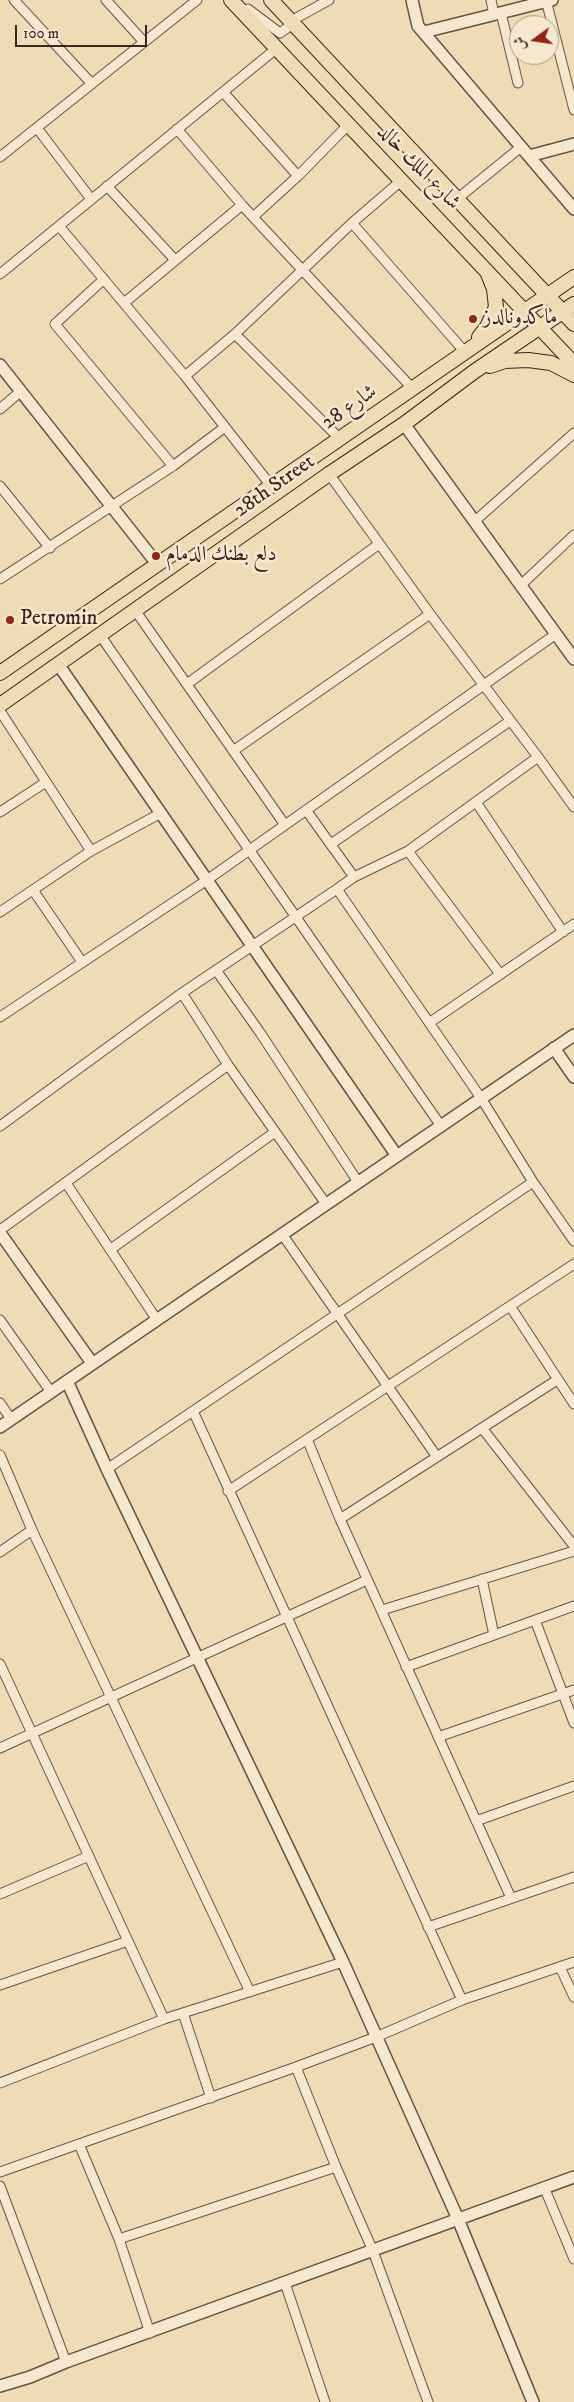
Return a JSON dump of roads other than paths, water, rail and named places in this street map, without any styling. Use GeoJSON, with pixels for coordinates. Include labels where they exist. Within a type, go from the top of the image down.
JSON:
{"type":"FeatureCollection","features":[{"type":"Feature","properties":{"kind":"main road","name":"شارع الملك خالد"},"geometry":{"type":"LineString","coordinates":[[231,0],[574,364]]}},
{"type":"Feature","properties":{"kind":"main road","name":"شارع الملك خالد"},"geometry":{"type":"LineString","coordinates":[[271,0],[548,294],[561,312],[574,324]]}},
{"type":"Feature","properties":{"kind":"main road"},"geometry":{"type":"LineString","coordinates":[[468,349],[487,327],[496,307],[494,289],[484,267]]}},
{"type":"Feature","properties":{"kind":"main road"},"geometry":{"type":"LineString","coordinates":[[528,274],[540,282],[551,283],[573,278]]}},
{"type":"Feature","properties":{"kind":"main road","name":"شارع 28"},"geometry":{"type":"LineString","coordinates":[[0,673],[573,278]]}},
{"type":"Feature","properties":{"kind":"main road","name":"28th Street"},"geometry":{"type":"LineString","coordinates":[[0,705],[404,424],[475,371],[574,304]]}},
{"type":"Feature","properties":{"kind":"main road"},"geometry":{"type":"LineString","coordinates":[[475,371],[505,361],[528,360],[551,363],[574,375]]}},
{"type":"Feature","properties":{"kind":"street"},"geometry":{"type":"LineString","coordinates":[[14,0],[92,84]]}},
{"type":"Feature","properties":{"kind":"street"},"geometry":{"type":"LineString","coordinates":[[106,0],[144,42]]}},
{"type":"Feature","properties":{"kind":"street"},"geometry":{"type":"LineString","coordinates":[[0,157],[197,0]]}},
{"type":"Feature","properties":{"kind":"street"},"geometry":{"type":"LineString","coordinates":[[239,0],[252,14],[280,33],[287,28],[291,21],[329,0]]}},
{"type":"Feature","properties":{"kind":"street"},"geometry":{"type":"LineString","coordinates":[[412,0],[418,26],[574,209]]}},
{"type":"Feature","properties":{"kind":"street"},"geometry":{"type":"LineString","coordinates":[[491,0],[498,14],[518,83]]}},
{"type":"Feature","properties":{"kind":"street"},"geometry":{"type":"LineString","coordinates":[[424,32],[548,0],[574,110]]}},
{"type":"Feature","properties":{"kind":"street"},"geometry":{"type":"LineString","coordinates":[[0,274],[277,48]]}},
{"type":"Feature","properties":{"kind":"street"},"geometry":{"type":"LineString","coordinates":[[223,92],[298,176]]}},
{"type":"Feature","properties":{"kind":"street"},"geometry":{"type":"LineString","coordinates":[[252,217],[298,176],[349,124]]}},
{"type":"Feature","properties":{"kind":"street"},"geometry":{"type":"LineString","coordinates":[[37,128],[92,199]]}},
{"type":"Feature","properties":{"kind":"street"},"geometry":{"type":"LineString","coordinates":[[177,130],[252,217],[304,270],[412,388]]}},
{"type":"Feature","properties":{"kind":"street"},"geometry":{"type":"LineString","coordinates":[[458,199],[525,152],[574,144]]}},
{"type":"Feature","properties":{"kind":"street"},"geometry":{"type":"LineString","coordinates":[[185,376],[235,334],[352,223],[402,180]]}},
{"type":"Feature","properties":{"kind":"street"},"geometry":{"type":"LineString","coordinates":[[107,186],[176,260]]}},
{"type":"Feature","properties":{"kind":"street"},"geometry":{"type":"LineString","coordinates":[[124,302],[242,205]]}},
{"type":"Feature","properties":{"kind":"street"},"geometry":{"type":"LineString","coordinates":[[352,223],[468,349]]}},
{"type":"Feature","properties":{"kind":"street"},"geometry":{"type":"LineString","coordinates":[[59,226],[185,376],[272,487]]}},
{"type":"Feature","properties":{"kind":"street"},"geometry":{"type":"LineString","coordinates":[[104,278],[56,324],[173,466]]}},
{"type":"Feature","properties":{"kind":"street"},"geometry":{"type":"LineString","coordinates":[[235,334],[340,439]]}},
{"type":"Feature","properties":{"kind":"street"},"geometry":{"type":"LineString","coordinates":[[0,365],[158,565]]}},
{"type":"Feature","properties":{"kind":"street"},"geometry":{"type":"LineString","coordinates":[[0,409],[21,391]]}},
{"type":"Feature","properties":{"kind":"street"},"geometry":{"type":"LineString","coordinates":[[404,424],[556,634],[570,646],[574,659]]}},
{"type":"Feature","properties":{"kind":"street"},"geometry":{"type":"LineString","coordinates":[[0,579],[173,466],[225,428]]}},
{"type":"Feature","properties":{"kind":"street"},"geometry":{"type":"LineString","coordinates":[[475,521],[574,433]]}},
{"type":"Feature","properties":{"kind":"street"},"geometry":{"type":"LineString","coordinates":[[330,474],[430,614],[574,807]]}},
{"type":"Feature","properties":{"kind":"street"},"geometry":{"type":"LineString","coordinates":[[0,486],[50,548]]}},
{"type":"Feature","properties":{"kind":"street"},"geometry":{"type":"LineString","coordinates":[[521,585],[574,535]]}},
{"type":"Feature","properties":{"kind":"street"},"geometry":{"type":"LineString","coordinates":[[187,684],[380,544]]}},
{"type":"Feature","properties":{"kind":"street"},"geometry":{"type":"LineString","coordinates":[[135,610],[285,825]]}},
{"type":"Feature","properties":{"kind":"street"},"geometry":{"type":"LineString","coordinates":[[234,751],[430,614]]}},
{"type":"Feature","properties":{"kind":"street"},"geometry":{"type":"LineString","coordinates":[[0,1018],[207,880],[556,634]]}},
{"type":"Feature","properties":{"kind":"street"},"geometry":{"type":"LineString","coordinates":[[100,635],[441,1126]]}},
{"type":"Feature","properties":{"kind":"street"},"geometry":{"type":"LineString","coordinates":[[58,664],[397,1156]]}},
{"type":"Feature","properties":{"kind":"street"},"geometry":{"type":"LineString","coordinates":[[0,711],[91,851]]}},
{"type":"Feature","properties":{"kind":"street"},"geometry":{"type":"LineString","coordinates":[[331,844],[510,721]]}},
{"type":"Feature","properties":{"kind":"street"},"geometry":{"type":"LineString","coordinates":[[0,1126],[182,993],[294,916],[354,877],[408,851],[538,757]]}},
{"type":"Feature","properties":{"kind":"street"},"geometry":{"type":"LineString","coordinates":[[0,812],[46,782]]}},
{"type":"Feature","properties":{"kind":"street"},"geometry":{"type":"LineString","coordinates":[[476,802],[563,932]]}},
{"type":"Feature","properties":{"kind":"street"},"geometry":{"type":"LineString","coordinates":[[306,810],[354,877]]}},
{"type":"Feature","properties":{"kind":"street"},"geometry":{"type":"LineString","coordinates":[[0,912],[91,851],[161,813]]}},
{"type":"Feature","properties":{"kind":"street"},"geometry":{"type":"LineString","coordinates":[[408,851],[500,974]]}},
{"type":"Feature","properties":{"kind":"street"},"geometry":{"type":"LineString","coordinates":[[337,889],[481,1098],[533,1182],[574,1241]]}},
{"type":"Feature","properties":{"kind":"street"},"geometry":{"type":"LineString","coordinates":[[33,890],[82,962]]}},
{"type":"Feature","properties":{"kind":"street"},"geometry":{"type":"LineString","coordinates":[[429,1022],[574,924]]}},
{"type":"Feature","properties":{"kind":"street"},"geometry":{"type":"LineString","coordinates":[[216,970],[261,1034],[358,1182]]}},
{"type":"Feature","properties":{"kind":"street"},"geometry":{"type":"LineString","coordinates":[[182,993],[228,1065],[326,1204]]}},
{"type":"Feature","properties":{"kind":"street"},"geometry":{"type":"LineString","coordinates":[[0,1427],[574,1035]]}},
{"type":"Feature","properties":{"kind":"street"},"geometry":{"type":"LineString","coordinates":[[554,1048],[574,1077]]}},
{"type":"Feature","properties":{"kind":"street"},"geometry":{"type":"LineString","coordinates":[[92,1363],[0,1232],[228,1065]]}},
{"type":"Feature","properties":{"kind":"street"},"geometry":{"type":"LineString","coordinates":[[111,1249],[275,1132]]}},
{"type":"Feature","properties":{"kind":"street"},"geometry":{"type":"LineString","coordinates":[[66,1182],[157,1320]]}},
{"type":"Feature","properties":{"kind":"street"},"geometry":{"type":"LineString","coordinates":[[107,1469],[533,1182]]}},
{"type":"Feature","properties":{"kind":"street"},"geometry":{"type":"LineString","coordinates":[[282,1234],[437,1457]]}},
{"type":"Feature","properties":{"kind":"street"},"geometry":{"type":"LineString","coordinates":[[228,1491],[574,1264]]}},
{"type":"Feature","properties":{"kind":"street"},"geometry":{"type":"LineString","coordinates":[[510,1306],[574,1404]]}},
{"type":"Feature","properties":{"kind":"street"},"geometry":{"type":"LineString","coordinates":[[0,1320],[51,1392]]}},
{"type":"Feature","properties":{"kind":"street"},"geometry":{"type":"LineString","coordinates":[[340,1519],[557,1380]]}},
{"type":"Feature","properties":{"kind":"street"},"geometry":{"type":"LineString","coordinates":[[67,1381],[107,1469],[343,1962],[458,2219],[532,2402]]}},
{"type":"Feature","properties":{"kind":"street"},"geometry":{"type":"LineString","coordinates":[[0,1403],[11,1419]]}},
{"type":"Feature","properties":{"kind":"street"},"geometry":{"type":"LineString","coordinates":[[193,1411],[462,2000]]}},
{"type":"Feature","properties":{"kind":"street"},"geometry":{"type":"LineString","coordinates":[[482,1428],[574,1546]]}},
{"type":"Feature","properties":{"kind":"street"},"geometry":{"type":"LineString","coordinates":[[307,1439],[367,1580],[511,1898]]}},
{"type":"Feature","properties":{"kind":"street"},"geometry":{"type":"LineString","coordinates":[[0,1454],[32,1530],[250,1992]]}},
{"type":"Feature","properties":{"kind":"street"},"geometry":{"type":"LineString","coordinates":[[0,1552],[32,1530]]}},
{"type":"Feature","properties":{"kind":"street"},"geometry":{"type":"LineString","coordinates":[[382,1610],[574,1551]]}},
{"type":"Feature","properties":{"kind":"street"},"geometry":{"type":"LineString","coordinates":[[482,1579],[494,1635]]}},
{"type":"Feature","properties":{"kind":"street"},"geometry":{"type":"LineString","coordinates":[[0,1748],[367,1580]]}},
{"type":"Feature","properties":{"kind":"street"},"geometry":{"type":"LineString","coordinates":[[406,1667],[574,1606]]}},
{"type":"Feature","properties":{"kind":"street"},"geometry":{"type":"LineString","coordinates":[[535,1620],[574,1723]]}},
{"type":"Feature","properties":{"kind":"street"},"geometry":{"type":"LineString","coordinates":[[0,1664],[164,2019]]}},
{"type":"Feature","properties":{"kind":"street"},"geometry":{"type":"LineString","coordinates":[[438,1737],[574,1690]]}},
{"type":"Feature","properties":{"kind":"street"},"geometry":{"type":"LineString","coordinates":[[476,1821],[574,1786]]}},
{"type":"Feature","properties":{"kind":"street"},"geometry":{"type":"LineString","coordinates":[[0,1894],[89,1856]]}},
{"type":"Feature","properties":{"kind":"street"},"geometry":{"type":"LineString","coordinates":[[428,1927],[574,1877]]}},
{"type":"Feature","properties":{"kind":"street"},"geometry":{"type":"LineString","coordinates":[[0,1985],[128,1941]]}},
{"type":"Feature","properties":{"kind":"street"},"geometry":{"type":"LineString","coordinates":[[0,2083],[164,2019],[343,1962]]}},
{"type":"Feature","properties":{"kind":"street"},"geometry":{"type":"LineString","coordinates":[[0,2172],[296,2067],[376,2037],[462,2000],[574,1962]]}},
{"type":"Feature","properties":{"kind":"street"},"geometry":{"type":"LineString","coordinates":[[560,1967],[574,1997]]}},
{"type":"Feature","properties":{"kind":"street"},"geometry":{"type":"LineString","coordinates":[[183,2013],[211,2098]]}},
{"type":"Feature","properties":{"kind":"street"},"geometry":{"type":"LineString","coordinates":[[296,2067],[336,2167],[373,2250],[428,2402]]}},
{"type":"Feature","properties":{"kind":"street"},"geometry":{"type":"LineString","coordinates":[[79,2144],[119,2239],[150,2333]]}},
{"type":"Feature","properties":{"kind":"street"},"geometry":{"type":"LineString","coordinates":[[119,2239],[336,2167]]}},
{"type":"Feature","properties":{"kind":"street"},"geometry":{"type":"LineString","coordinates":[[0,2386],[30,2377],[66,2362],[574,2177]]}},
{"type":"Feature","properties":{"kind":"street"},"geometry":{"type":"LineString","coordinates":[[0,2186],[66,2362]]}},
{"type":"Feature","properties":{"kind":"street"},"geometry":{"type":"LineString","coordinates":[[544,2187],[574,2259]]}},
{"type":"Feature","properties":{"kind":"street"},"geometry":{"type":"LineString","coordinates":[[285,2283],[324,2402]]}},
{"type":"Feature","properties":{"kind":"street"},"geometry":{"type":"LineString","coordinates":[[0,2380],[66,2362]]}},
{"type":"Feature","properties":{"kind":"place","name":"ماكدونالدز"},"geometry":{"type":"Point","coordinates":[473,319]}},
{"type":"Feature","properties":{"kind":"place","name":"دلع بطنك الدمام"},"geometry":{"type":"Point","coordinates":[156,556]}},
{"type":"Feature","properties":{"kind":"place","name":"Petromin"},"geometry":{"type":"Point","coordinates":[10,620]}}]}
